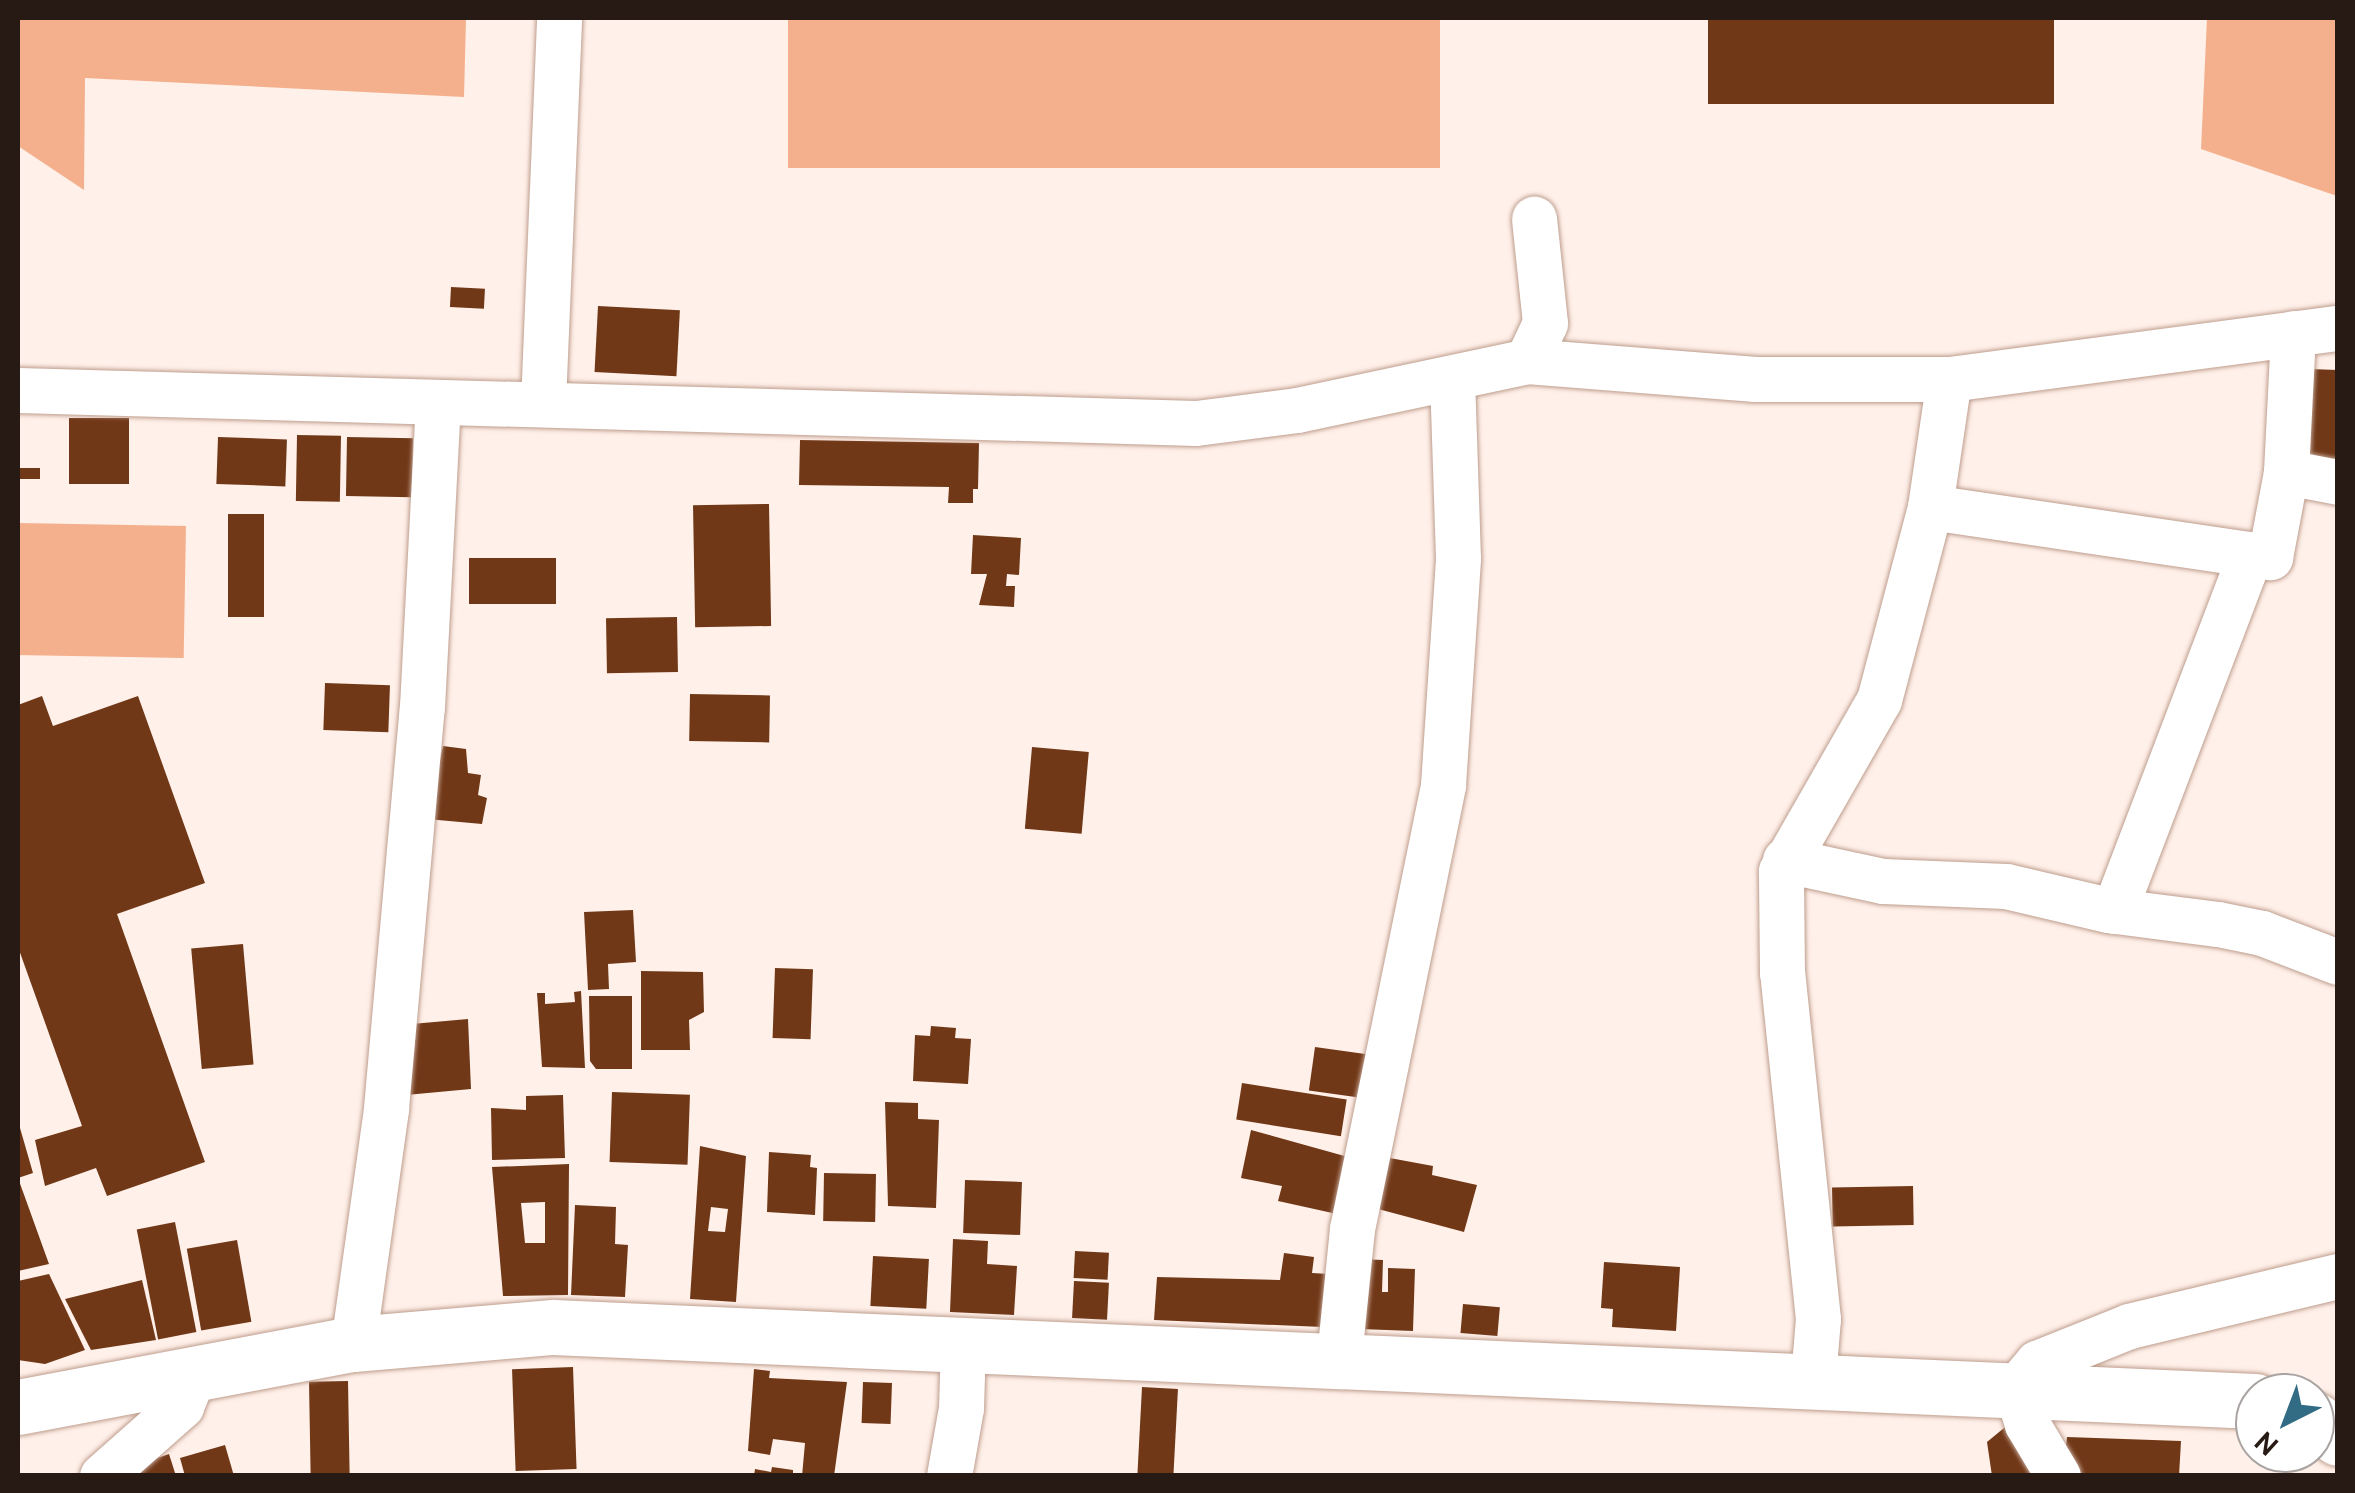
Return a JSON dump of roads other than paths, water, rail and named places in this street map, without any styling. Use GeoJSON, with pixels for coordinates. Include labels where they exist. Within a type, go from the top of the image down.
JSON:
{"type":"FeatureCollection","features":[{"type":"Feature","properties":{"kind":"street"},"geometry":{"type":"LineString","coordinates":[[543,403],[559,18]]}},
{"type":"Feature","properties":{"kind":"street"},"geometry":{"type":"LineString","coordinates":[[1527,361],[1544,323],[1534,219]]}},
{"type":"Feature","properties":{"kind":"street"},"geometry":{"type":"LineString","coordinates":[[18,390],[1196,423],[1527,361],[1756,379],[1950,379],[2338,328]]}},
{"type":"Feature","properties":{"kind":"street"},"geometry":{"type":"LineString","coordinates":[[1930,507],[2270,557],[2286,472],[2293,333]]}},
{"type":"Feature","properties":{"kind":"street"},"geometry":{"type":"LineString","coordinates":[[1338,1357],[1356,1210],[1443,785],[1458,558],[1452,378]]}},
{"type":"Feature","properties":{"kind":"street"},"geometry":{"type":"LineString","coordinates":[[1814,1378],[1818,1319],[1782,973],[1786,860],[1879,700],[1930,507],[1950,379]]}},
{"type":"Feature","properties":{"kind":"street"},"geometry":{"type":"LineString","coordinates":[[354,1344],[386,1108],[422,707],[438,404]]}},
{"type":"Feature","properties":{"kind":"street"},"geometry":{"type":"LineString","coordinates":[[2286,472],[2338,482]]}},
{"type":"Feature","properties":{"kind":"street"},"geometry":{"type":"LineString","coordinates":[[2114,911],[2250,554]]}},
{"type":"Feature","properties":{"kind":"street"},"geometry":{"type":"LineString","coordinates":[[1786,860],[1904,884],[2006,886],[2114,911],[2262,933],[2338,962]]}},
{"type":"Feature","properties":{"kind":"street"},"geometry":{"type":"LineString","coordinates":[[2016,1388],[2037,1363],[2066,1348],[2338,1276]]}},
{"type":"Feature","properties":{"kind":"street"},"geometry":{"type":"LineString","coordinates":[[18,1406],[354,1344],[553,1327],[962,1346],[1338,1357],[2235,1400]]}},
{"type":"Feature","properties":{"kind":"street"},"geometry":{"type":"LineString","coordinates":[[949,1476],[961,1408],[962,1346]]}},
{"type":"Feature","properties":{"kind":"street"},"geometry":{"type":"LineString","coordinates":[[102,1476],[181,1406],[194,1374]]}},
{"type":"Feature","properties":{"kind":"street"},"geometry":{"type":"LineString","coordinates":[[2016,1388],[2027,1424],[2058,1476]]}}]}
